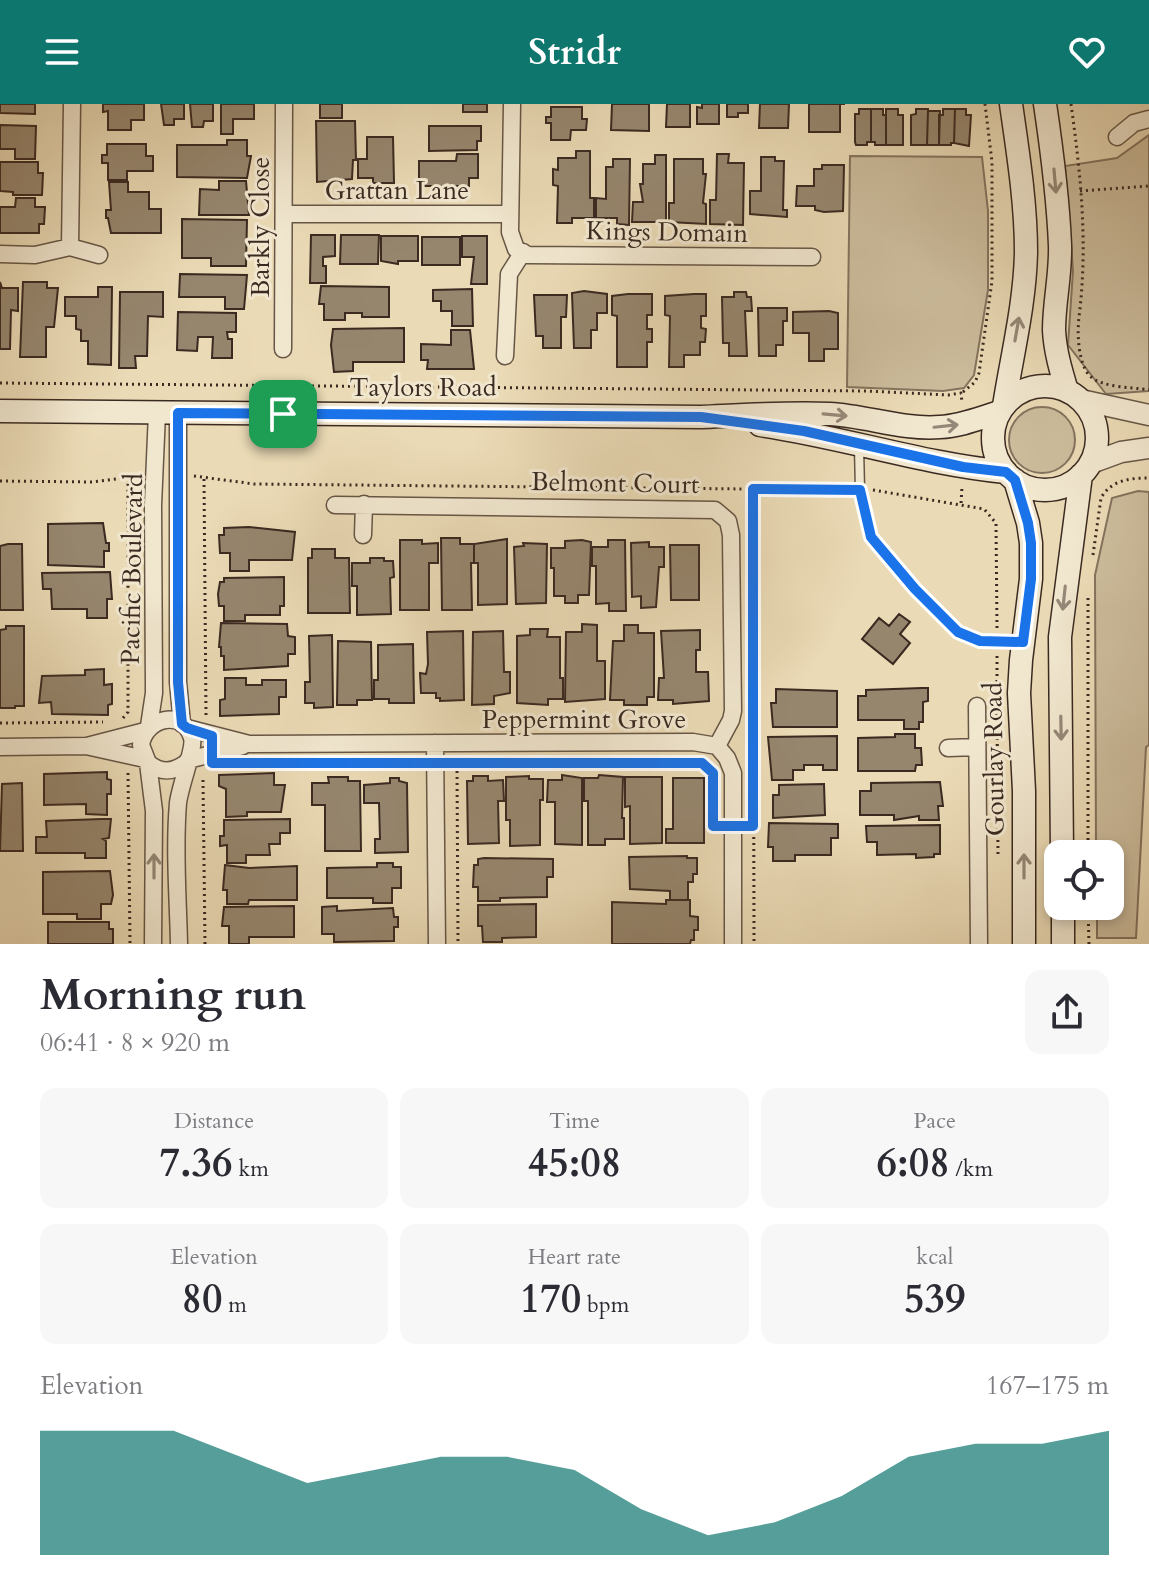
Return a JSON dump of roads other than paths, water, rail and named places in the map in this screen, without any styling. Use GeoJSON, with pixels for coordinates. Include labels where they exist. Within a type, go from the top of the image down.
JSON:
{"type":"FeatureCollection","features":[{"type":"Feature","properties":{"kind":"main road"},"geometry":{"type":"LineString","coordinates":[[1011,104],[1026,252],[1018,327],[1002,409],[993,437],[999,462],[1011,476],[1042,489],[1069,483],[1086,469]]}},
{"type":"Feature","properties":{"kind":"main road"},"geometry":{"type":"LineString","coordinates":[[1045,104],[1060,245],[1054,330],[1057,353],[1074,395],[1091,414],[1097,430],[1097,447],[1086,469],[1060,637],[1062,840]]}},
{"type":"Feature","properties":{"kind":"main road"},"geometry":{"type":"LineString","coordinates":[[1002,409],[1017,394],[1033,387],[1050,386],[1074,395]]}},
{"type":"Feature","properties":{"kind":"main road","name":"Taylors Road"},"geometry":{"type":"LineString","coordinates":[[0,411],[701,417],[834,414],[919,427],[940,427],[963,424],[1002,409]]}},
{"type":"Feature","properties":{"kind":"main road","name":"Taylors Road"},"geometry":{"type":"LineString","coordinates":[[701,417],[804,431],[1011,476]]}},
{"type":"Feature","properties":{"kind":"main road","name":"Gourlay Road"},"geometry":{"type":"LineString","coordinates":[[1011,476],[1028,523],[1031,543],[1031,579],[1019,693],[1024,791],[1024,944]]}},
{"type":"Feature","properties":{"kind":"main road"},"geometry":{"type":"LineString","coordinates":[[1063,920],[1063,944]]}},
{"type":"Feature","properties":{"kind":"street"},"geometry":{"type":"LineString","coordinates":[[70,247],[72,104]]}},
{"type":"Feature","properties":{"kind":"street","name":"Barkly Close"},"geometry":{"type":"LineString","coordinates":[[283,349],[284,104]]}},
{"type":"Feature","properties":{"kind":"street"},"geometry":{"type":"LineString","coordinates":[[505,356],[506,291],[509,274],[523,252],[516,249],[510,232],[512,104]]}},
{"type":"Feature","properties":{"kind":"street"},"geometry":{"type":"LineString","coordinates":[[1117,137],[1134,123],[1149,119]]}},
{"type":"Feature","properties":{"kind":"street","name":"Grattan Lane"},"geometry":{"type":"LineString","coordinates":[[284,214],[510,214]]}},
{"type":"Feature","properties":{"kind":"street"},"geometry":{"type":"LineString","coordinates":[[0,254],[35,255],[70,247],[99,255]]}},
{"type":"Feature","properties":{"kind":"street","name":"Kings Domain"},"geometry":{"type":"LineString","coordinates":[[523,252],[528,255],[812,257]]}},
{"type":"Feature","properties":{"kind":"street"},"geometry":{"type":"LineString","coordinates":[[1074,395],[1149,415]]}},
{"type":"Feature","properties":{"kind":"street","name":"Pacific Boulevard"},"geometry":{"type":"LineString","coordinates":[[147,728],[154,693],[153,505],[168,413]]}},
{"type":"Feature","properties":{"kind":"street","name":"Pacific Boulevard"},"geometry":{"type":"LineString","coordinates":[[168,413],[178,476],[178,682],[184,726]]}},
{"type":"Feature","properties":{"kind":"street"},"geometry":{"type":"LineString","coordinates":[[1086,469],[1121,452],[1149,448]]}},
{"type":"Feature","properties":{"kind":"street"},"geometry":{"type":"LineString","coordinates":[[363,535],[364,504]]}},
{"type":"Feature","properties":{"kind":"street","name":"Belmont Court"},"geometry":{"type":"LineString","coordinates":[[335,505],[709,508],[723,515],[731,535],[733,711],[717,746]]}},
{"type":"Feature","properties":{"kind":"street"},"geometry":{"type":"LineString","coordinates":[[977,706],[979,944]]}},
{"type":"Feature","properties":{"kind":"street"},"geometry":{"type":"LineString","coordinates":[[86,746],[119,729],[147,728],[165,719],[184,726],[193,740],[178,804],[179,944]]}},
{"type":"Feature","properties":{"kind":"street","name":"Peppermint Grove"},"geometry":{"type":"LineString","coordinates":[[184,726],[249,744],[693,742],[717,746],[731,766],[733,944]]}},
{"type":"Feature","properties":{"kind":"street"},"geometry":{"type":"LineString","coordinates":[[147,728],[141,745],[154,811],[153,944]]}},
{"type":"Feature","properties":{"kind":"street"},"geometry":{"type":"LineString","coordinates":[[435,743],[437,944]]}},
{"type":"Feature","properties":{"kind":"street","name":"Peppermint Grove"},"geometry":{"type":"LineString","coordinates":[[187,762],[249,744]]}},
{"type":"Feature","properties":{"kind":"street"},"geometry":{"type":"LineString","coordinates":[[0,747],[86,746],[146,761],[162,771],[171,771],[187,762]]}},
{"type":"Feature","properties":{"kind":"street"},"geometry":{"type":"LineString","coordinates":[[948,748],[977,747]]}},
{"type":"Feature","properties":{"kind":"lane"},"geometry":{"type":"LineString","coordinates":[[858,442],[860,490],[871,537],[915,589],[958,632],[980,641],[1023,642]]}}]}
